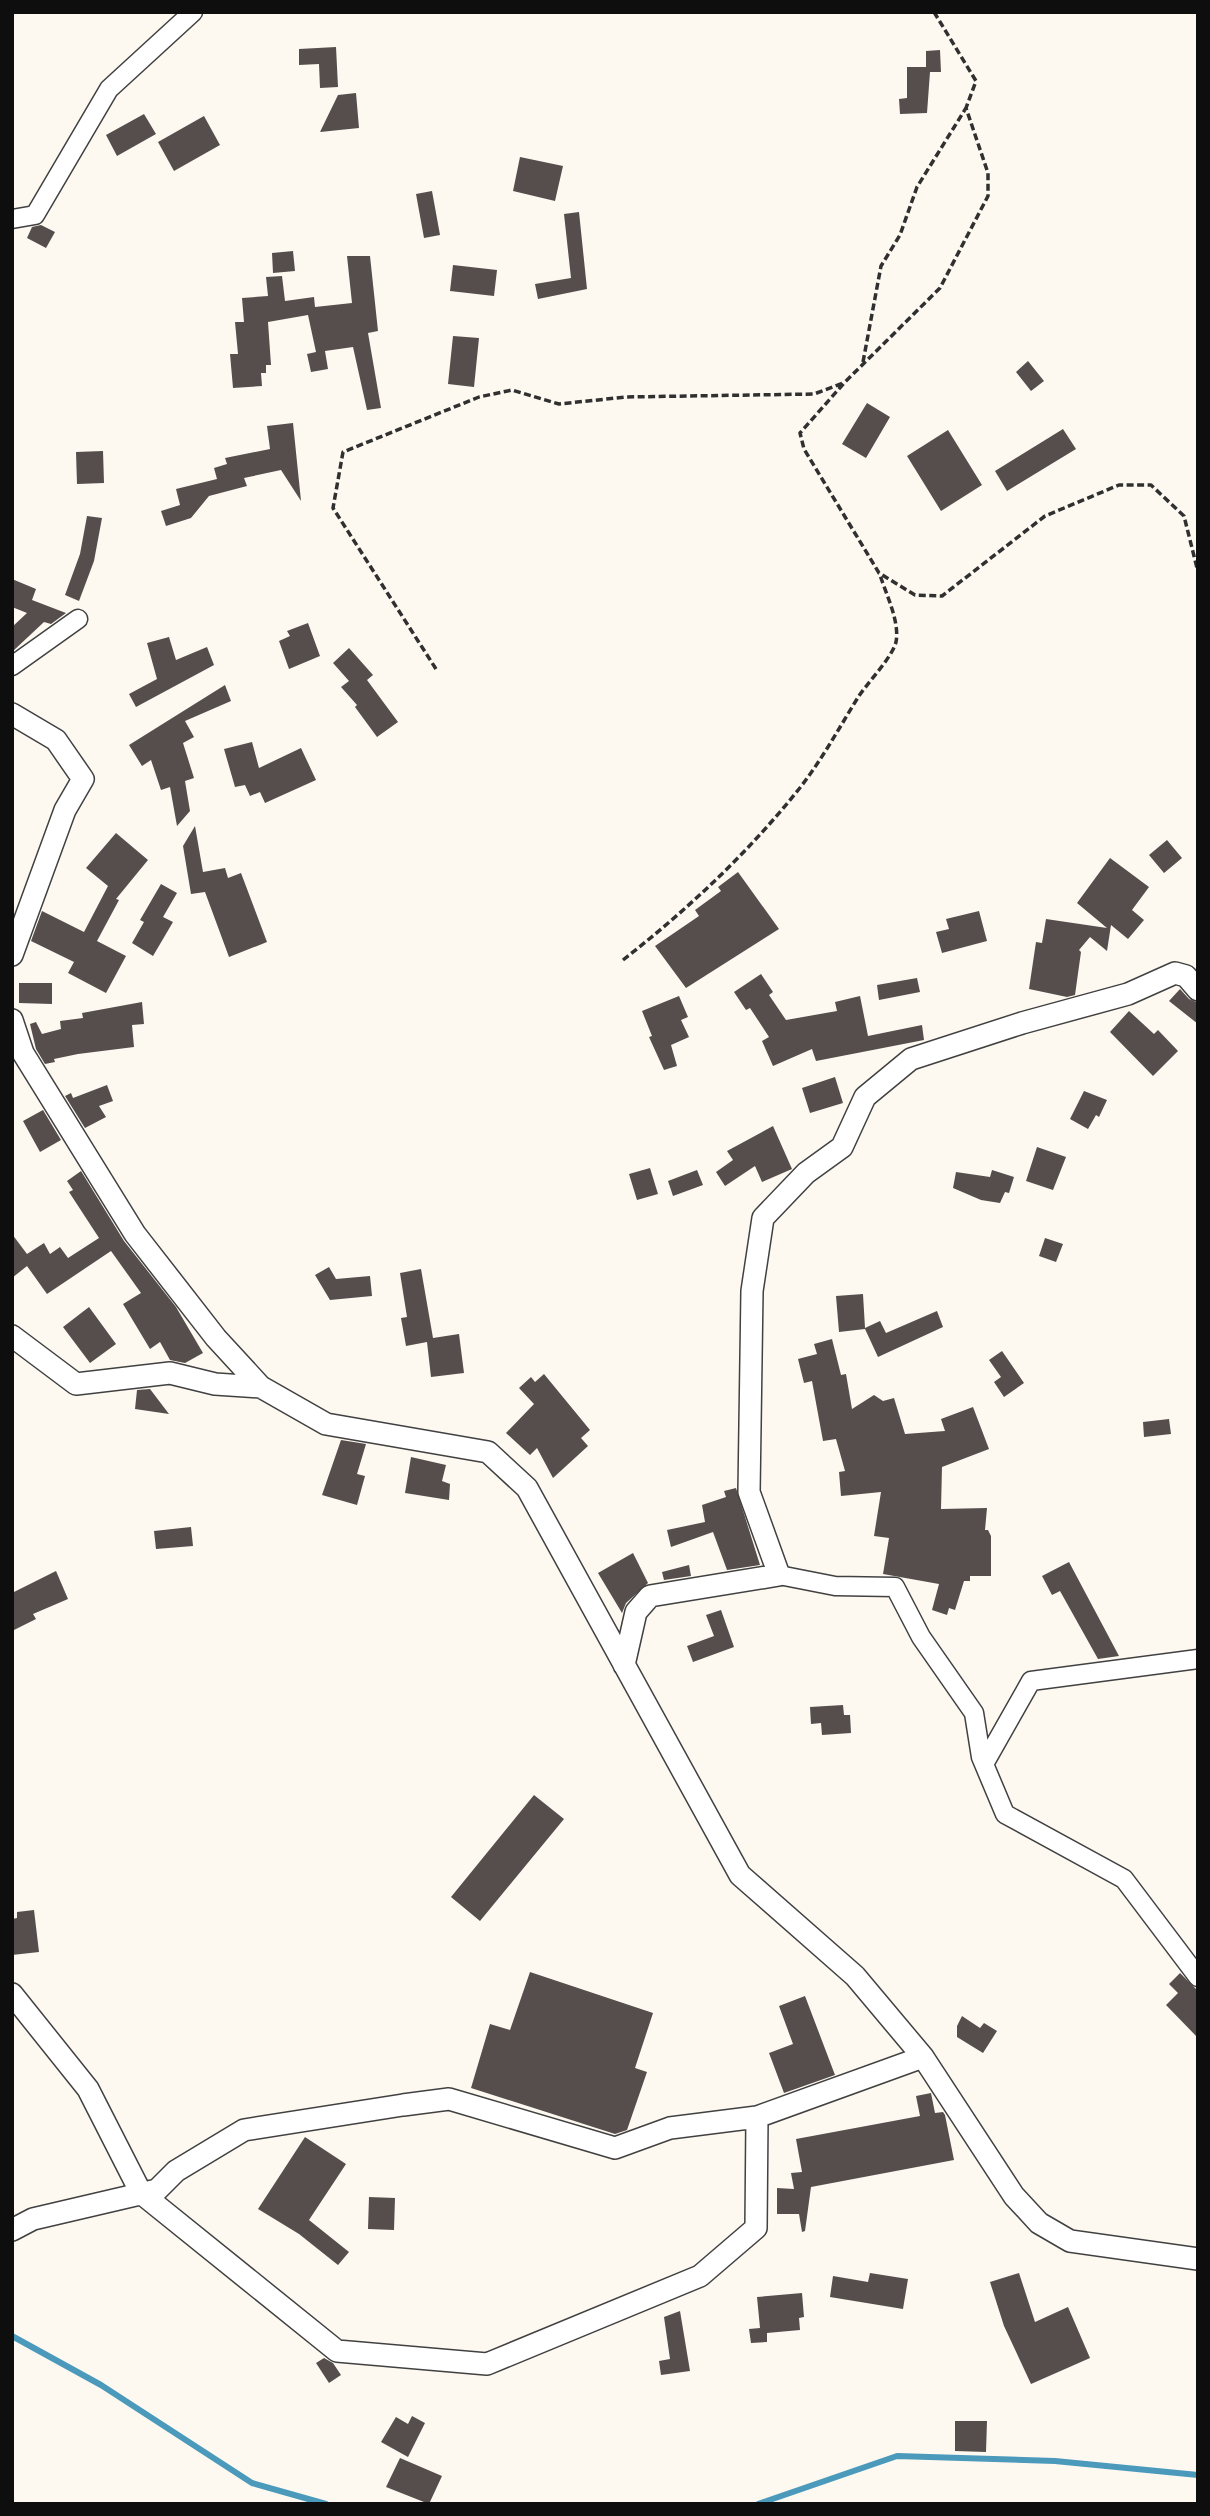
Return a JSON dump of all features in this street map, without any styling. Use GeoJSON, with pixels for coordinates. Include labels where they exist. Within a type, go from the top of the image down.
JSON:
{"type":"FeatureCollection","features":[{"type":"Feature","properties":{"kind":"street"},"geometry":{"type":"LineString","coordinates":[[12,219],[35,215],[109,89],[193,12]]}},
{"type":"Feature","properties":{"kind":"street"},"geometry":{"type":"LineString","coordinates":[[12,666],[78,619]]}},
{"type":"Feature","properties":{"kind":"street"},"geometry":{"type":"LineString","coordinates":[[12,714],[56,740],[83,779],[65,810],[12,955]]}},
{"type":"Feature","properties":{"kind":"street"},"geometry":{"type":"LineString","coordinates":[[779,1576],[749,1492],[752,1291],[763,1218],[806,1173],[842,1147],[865,1097],[911,1059],[1022,1023],[1128,994],[1175,973],[1186,976],[1198,990]]}},
{"type":"Feature","properties":{"kind":"street"},"geometry":{"type":"LineString","coordinates":[[12,1020],[23,1053],[135,1234],[216,1338],[261,1387],[326,1424],[488,1452],[527,1489],[740,1875],[855,1976],[923,2057],[1014,2196],[1040,2223],[1070,2241],[1198,2259]]}},
{"type":"Feature","properties":{"kind":"street"},"geometry":{"type":"LineString","coordinates":[[12,1336],[76,1384],[170,1373],[215,1384],[261,1387]]}},
{"type":"Feature","properties":{"kind":"street"},"geometry":{"type":"LineString","coordinates":[[624,1665],[636,1612],[650,1596],[779,1576],[835,1586],[895,1587],[921,1637],[974,1713],[984,1764],[1005,1814],[1124,1879],[1198,1977]]}},
{"type":"Feature","properties":{"kind":"street"},"geometry":{"type":"LineString","coordinates":[[984,1764],[1031,1681],[1198,1659]]}},
{"type":"Feature","properties":{"kind":"street"},"geometry":{"type":"LineString","coordinates":[[12,1994],[88,2090],[141,2193],[337,2351],[487,2364],[700,2276],[756,2228],[757,2117]]}},
{"type":"Feature","properties":{"kind":"street"},"geometry":{"type":"LineString","coordinates":[[12,2230],[33,2219],[157,2190],[176,2171],[244,2130],[450,2099],[615,2148],[670,2128],[757,2117],[923,2057]]}},
{"type":"Feature","properties":{"kind":"path"},"geometry":{"type":"LineString","coordinates":[[863,365],[881,266],[900,235],[917,187],[966,108],[976,80],[934,12]]}},
{"type":"Feature","properties":{"kind":"path"},"geometry":{"type":"LineString","coordinates":[[623,960],[666,926],[740,858],[799,788],[896,644],[897,630],[879,573],[804,449],[800,433],[845,382],[940,288],[988,196],[988,173],[966,108]]}},
{"type":"Feature","properties":{"kind":"path"},"geometry":{"type":"LineString","coordinates":[[436,669],[333,508],[343,452],[479,397],[512,390],[559,404],[626,397],[814,394],[845,382]]}},
{"type":"Feature","properties":{"kind":"path"},"geometry":{"type":"LineString","coordinates":[[879,573],[915,596],[942,596],[1045,516],[1119,485],[1151,485],[1184,516],[1198,572]]}},
{"type":"Feature","properties":{"kind":"building"},"geometry":{"type":"Polygon","coordinates":[[[336,47],[338,87],[320,88],[319,64],[299,65],[299,49],[336,47]]]}},
{"type":"Feature","properties":{"kind":"building"},"geometry":{"type":"Polygon","coordinates":[[[940,50],[941,72],[930,72],[927,113],[900,114],[899,99],[907,98],[907,67],[926,67],[926,51],[940,50]]]}},
{"type":"Feature","properties":{"kind":"building"},"geometry":{"type":"Polygon","coordinates":[[[356,93],[359,128],[320,132],[338,95],[356,93]]]}},
{"type":"Feature","properties":{"kind":"building"},"geometry":{"type":"Polygon","coordinates":[[[144,114],[156,134],[117,156],[106,135],[144,114]]]}},
{"type":"Feature","properties":{"kind":"building"},"geometry":{"type":"Polygon","coordinates":[[[204,116],[220,145],[174,171],[158,142],[204,116]]]}},
{"type":"Feature","properties":{"kind":"building"},"geometry":{"type":"Polygon","coordinates":[[[520,157],[563,166],[555,201],[513,191],[520,157]]]}},
{"type":"Feature","properties":{"kind":"building"},"geometry":{"type":"Polygon","coordinates":[[[432,191],[440,235],[424,238],[416,194],[432,191]]]}},
{"type":"Feature","properties":{"kind":"building"},"geometry":{"type":"Polygon","coordinates":[[[579,212],[587,289],[538,299],[535,284],[571,278],[564,214],[579,212]]]}},
{"type":"Feature","properties":{"kind":"building"},"geometry":{"type":"Polygon","coordinates":[[[41,225],[55,232],[46,248],[27,238],[32,227],[41,225]]]}},
{"type":"Feature","properties":{"kind":"building"},"geometry":{"type":"Polygon","coordinates":[[[293,251],[295,271],[273,273],[272,253],[293,251]]]}},
{"type":"Feature","properties":{"kind":"building"},"geometry":{"type":"Polygon","coordinates":[[[347,256],[370,256],[378,331],[368,333],[381,408],[367,410],[353,347],[325,351],[328,369],[311,372],[307,354],[316,352],[308,315],[268,322],[271,365],[266,365],[266,373],[261,373],[262,386],[233,388],[230,354],[238,354],[235,322],[244,322],[242,298],[268,296],[266,277],[282,276],[285,301],[314,297],[315,307],[352,303],[347,256]]]}},
{"type":"Feature","properties":{"kind":"building"},"geometry":{"type":"Polygon","coordinates":[[[453,265],[497,270],[494,296],[450,291],[453,265]]]}},
{"type":"Feature","properties":{"kind":"building"},"geometry":{"type":"Polygon","coordinates":[[[453,336],[479,338],[474,387],[448,384],[453,336]]]}},
{"type":"Feature","properties":{"kind":"building"},"geometry":{"type":"Polygon","coordinates":[[[1028,361],[1044,381],[1031,391],[1016,372],[1028,361]]]}},
{"type":"Feature","properties":{"kind":"building"},"geometry":{"type":"Polygon","coordinates":[[[867,403],[890,417],[866,458],[842,444],[867,403]]]}},
{"type":"Feature","properties":{"kind":"building"},"geometry":{"type":"Polygon","coordinates":[[[293,423],[301,501],[281,470],[244,478],[247,486],[209,496],[191,518],[166,526],[161,511],[180,505],[176,489],[217,479],[214,468],[227,464],[225,458],[270,449],[267,426],[293,423]]]}},
{"type":"Feature","properties":{"kind":"building"},"geometry":{"type":"Polygon","coordinates":[[[1063,429],[1076,449],[1007,491],[995,471],[1063,429]]]}},
{"type":"Feature","properties":{"kind":"building"},"geometry":{"type":"Polygon","coordinates":[[[948,430],[982,485],[941,511],[907,456],[948,430]]]}},
{"type":"Feature","properties":{"kind":"building"},"geometry":{"type":"Polygon","coordinates":[[[103,451],[104,483],[77,484],[76,452],[103,451]]]}},
{"type":"Feature","properties":{"kind":"building"},"geometry":{"type":"Polygon","coordinates":[[[87,516],[102,518],[94,561],[79,601],[65,595],[80,554],[87,516]]]}},
{"type":"Feature","properties":{"kind":"building"},"geometry":{"type":"Polygon","coordinates":[[[12,579],[36,589],[32,600],[66,613],[51,624],[44,622],[12,652],[12,627],[27,613],[12,607],[12,579]]]}},
{"type":"Feature","properties":{"kind":"building"},"geometry":{"type":"Polygon","coordinates":[[[308,623],[320,656],[289,669],[279,641],[290,636],[287,631],[308,623]]]}},
{"type":"Feature","properties":{"kind":"building"},"geometry":{"type":"Polygon","coordinates":[[[169,637],[176,660],[207,647],[214,665],[136,707],[129,694],[157,679],[147,643],[169,637]]]}},
{"type":"Feature","properties":{"kind":"building"},"geometry":{"type":"Polygon","coordinates":[[[349,648],[373,675],[367,680],[398,722],[377,737],[355,707],[357,705],[341,687],[349,681],[333,663],[349,648]]]}},
{"type":"Feature","properties":{"kind":"building"},"geometry":{"type":"Polygon","coordinates":[[[225,685],[231,701],[185,721],[194,737],[183,743],[194,778],[185,781],[190,811],[177,826],[170,787],[161,790],[151,760],[142,766],[129,745],[225,685]]]}},
{"type":"Feature","properties":{"kind":"building"},"geometry":{"type":"Polygon","coordinates":[[[252,742],[259,768],[301,748],[316,780],[265,803],[260,792],[250,796],[245,785],[235,787],[224,749],[252,742]]]}},
{"type":"Feature","properties":{"kind":"building"},"geometry":{"type":"Polygon","coordinates":[[[195,826],[203,872],[225,868],[228,878],[241,873],[267,942],[229,957],[205,892],[191,894],[183,846],[195,826]]]}},
{"type":"Feature","properties":{"kind":"building"},"geometry":{"type":"Polygon","coordinates":[[[116,833],[148,860],[116,899],[119,900],[97,941],[126,956],[106,993],[68,973],[74,962],[31,941],[42,911],[84,932],[108,886],[86,868],[116,833]]]}},
{"type":"Feature","properties":{"kind":"building"},"geometry":{"type":"Polygon","coordinates":[[[1167,840],[1182,858],[1164,873],[1149,855],[1167,840]]]}},
{"type":"Feature","properties":{"kind":"building"},"geometry":{"type":"Polygon","coordinates":[[[1110,858],[1149,887],[1132,910],[1144,920],[1128,939],[1111,925],[1107,951],[1090,937],[1079,950],[1081,952],[1075,995],[1067,997],[1029,989],[1036,942],[1042,943],[1046,919],[1107,928],[1077,903],[1110,858]]]}},
{"type":"Feature","properties":{"kind":"building"},"geometry":{"type":"Polygon","coordinates":[[[738,872],[779,929],[686,988],[655,946],[699,916],[695,910],[721,891],[718,887],[738,872]]]}},
{"type":"Feature","properties":{"kind":"building"},"geometry":{"type":"Polygon","coordinates":[[[161,884],[177,893],[163,917],[173,922],[153,956],[132,943],[144,922],[140,920],[161,884]]]}},
{"type":"Feature","properties":{"kind":"building"},"geometry":{"type":"Polygon","coordinates":[[[979,911],[987,941],[942,953],[936,932],[949,929],[946,919],[979,911]]]}},
{"type":"Feature","properties":{"kind":"building"},"geometry":{"type":"Polygon","coordinates":[[[761,974],[773,992],[769,995],[786,1020],[837,1011],[835,1002],[860,996],[868,1036],[922,1025],[924,1040],[816,1061],[812,1049],[773,1066],[762,1041],[769,1037],[750,1008],[746,1010],[734,992],[761,974]]]}},
{"type":"Feature","properties":{"kind":"building"},"geometry":{"type":"Polygon","coordinates":[[[917,978],[920,992],[879,1000],[877,985],[917,978]]]}},
{"type":"Feature","properties":{"kind":"building"},"geometry":{"type":"Polygon","coordinates":[[[19,983],[52,983],[52,1004],[19,1003],[19,983]]]}},
{"type":"Feature","properties":{"kind":"building"},"geometry":{"type":"Polygon","coordinates":[[[1180,989],[1189,999],[1198,1003],[1198,1024],[1169,1001],[1180,989]]]}},
{"type":"Feature","properties":{"kind":"building"},"geometry":{"type":"Polygon","coordinates":[[[679,996],[688,1017],[681,1020],[689,1037],[671,1045],[677,1066],[664,1070],[649,1037],[652,1036],[642,1011],[679,996]]]}},
{"type":"Feature","properties":{"kind":"building"},"geometry":{"type":"Polygon","coordinates":[[[142,1002],[144,1024],[132,1025],[134,1047],[78,1054],[54,1059],[55,1062],[45,1064],[36,1049],[30,1024],[36,1022],[42,1034],[61,1029],[60,1021],[83,1018],[82,1013],[142,1002]]]}},
{"type":"Feature","properties":{"kind":"building"},"geometry":{"type":"Polygon","coordinates":[[[1129,1011],[1154,1034],[1158,1030],[1178,1051],[1153,1076],[1110,1032],[1129,1011]]]}},
{"type":"Feature","properties":{"kind":"building"},"geometry":{"type":"Polygon","coordinates":[[[835,1077],[843,1103],[810,1113],[802,1088],[835,1077]]]}},
{"type":"Feature","properties":{"kind":"building"},"geometry":{"type":"Polygon","coordinates":[[[107,1085],[113,1101],[99,1106],[106,1117],[85,1128],[65,1096],[71,1093],[73,1098],[107,1085]]]}},
{"type":"Feature","properties":{"kind":"building"},"geometry":{"type":"Polygon","coordinates":[[[1084,1091],[1107,1100],[1099,1117],[1096,1115],[1088,1129],[1070,1119],[1084,1091]]]}},
{"type":"Feature","properties":{"kind":"building"},"geometry":{"type":"Polygon","coordinates":[[[43,1110],[61,1140],[40,1152],[23,1121],[43,1110]]]}},
{"type":"Feature","properties":{"kind":"building"},"geometry":{"type":"Polygon","coordinates":[[[773,1126],[792,1169],[762,1182],[755,1166],[725,1186],[716,1172],[733,1160],[727,1151],[773,1126]]]}},
{"type":"Feature","properties":{"kind":"building"},"geometry":{"type":"Polygon","coordinates":[[[1037,1147],[1066,1157],[1053,1190],[1026,1181],[1037,1147]]]}},
{"type":"Feature","properties":{"kind":"building"},"geometry":{"type":"Polygon","coordinates":[[[650,1168],[658,1194],[637,1200],[629,1174],[650,1168]]]}},
{"type":"Feature","properties":{"kind":"building"},"geometry":{"type":"Polygon","coordinates":[[[697,1170],[703,1185],[673,1196],[668,1181],[697,1170]]]}},
{"type":"Feature","properties":{"kind":"building"},"geometry":{"type":"Polygon","coordinates":[[[992,1170],[1014,1177],[1009,1193],[1005,1192],[1000,1203],[981,1200],[953,1188],[956,1172],[990,1177],[992,1170]]]}},
{"type":"Feature","properties":{"kind":"building"},"geometry":{"type":"Polygon","coordinates":[[[81,1171],[124,1241],[176,1307],[203,1353],[185,1363],[170,1360],[160,1342],[150,1349],[123,1304],[141,1293],[111,1251],[47,1294],[27,1266],[12,1278],[12,1234],[27,1254],[44,1243],[50,1254],[60,1247],[68,1258],[99,1238],[69,1192],[73,1190],[67,1181],[81,1171]]]}},
{"type":"Feature","properties":{"kind":"building"},"geometry":{"type":"Polygon","coordinates":[[[1045,1238],[1063,1244],[1056,1262],[1039,1256],[1045,1238]]]}},
{"type":"Feature","properties":{"kind":"building"},"geometry":{"type":"Polygon","coordinates":[[[329,1267],[336,1279],[370,1276],[372,1296],[330,1300],[315,1275],[329,1267]]]}},
{"type":"Feature","properties":{"kind":"building"},"geometry":{"type":"Polygon","coordinates":[[[421,1269],[433,1338],[459,1334],[464,1373],[431,1377],[427,1342],[406,1346],[401,1318],[407,1317],[400,1273],[421,1269]]]}},
{"type":"Feature","properties":{"kind":"building"},"geometry":{"type":"Polygon","coordinates":[[[863,1294],[865,1328],[880,1321],[886,1333],[937,1311],[943,1327],[878,1357],[865,1329],[839,1332],[836,1296],[863,1294]]]}},
{"type":"Feature","properties":{"kind":"building"},"geometry":{"type":"Polygon","coordinates":[[[89,1307],[116,1344],[90,1363],[63,1327],[89,1307]]]}},
{"type":"Feature","properties":{"kind":"building"},"geometry":{"type":"Polygon","coordinates":[[[832,1339],[841,1375],[846,1374],[852,1409],[874,1395],[883,1401],[894,1398],[905,1434],[945,1431],[941,1419],[973,1407],[989,1449],[942,1467],[941,1509],[987,1508],[985,1530],[988,1530],[991,1536],[991,1576],[970,1576],[970,1581],[964,1581],[955,1610],[949,1608],[947,1615],[932,1610],[939,1584],[883,1574],[889,1538],[874,1536],[881,1492],[841,1496],[839,1472],[845,1471],[836,1439],[823,1441],[812,1381],[804,1383],[798,1359],[817,1354],[814,1344],[832,1339]]]}},
{"type":"Feature","properties":{"kind":"building"},"geometry":{"type":"Polygon","coordinates":[[[1002,1351],[1024,1383],[1004,1397],[994,1382],[1001,1377],[989,1360],[1002,1351]]]}},
{"type":"Feature","properties":{"kind":"building"},"geometry":{"type":"Polygon","coordinates":[[[544,1374],[590,1430],[581,1438],[588,1446],[553,1478],[537,1448],[530,1455],[506,1433],[534,1404],[519,1388],[531,1377],[535,1382],[544,1374]]]}},
{"type":"Feature","properties":{"kind":"building"},"geometry":{"type":"Polygon","coordinates":[[[150,1389],[169,1414],[135,1409],[137,1390],[150,1389]]]}},
{"type":"Feature","properties":{"kind":"building"},"geometry":{"type":"Polygon","coordinates":[[[1169,1419],[1171,1434],[1144,1437],[1143,1422],[1169,1419]]]}},
{"type":"Feature","properties":{"kind":"building"},"geometry":{"type":"Polygon","coordinates":[[[341,1440],[366,1444],[357,1474],[365,1476],[357,1505],[322,1495],[341,1440]]]}},
{"type":"Feature","properties":{"kind":"building"},"geometry":{"type":"Polygon","coordinates":[[[411,1457],[446,1465],[442,1481],[450,1484],[449,1500],[405,1493],[411,1457]]]}},
{"type":"Feature","properties":{"kind":"building"},"geometry":{"type":"Polygon","coordinates":[[[736,1488],[760,1565],[727,1570],[713,1532],[671,1547],[667,1530],[705,1522],[702,1505],[726,1497],[724,1491],[736,1488]]]}},
{"type":"Feature","properties":{"kind":"building"},"geometry":{"type":"Polygon","coordinates":[[[191,1527],[193,1546],[156,1549],[154,1531],[191,1527]]]}},
{"type":"Feature","properties":{"kind":"building"},"geometry":{"type":"Polygon","coordinates":[[[633,1553],[648,1583],[626,1603],[622,1613],[598,1573],[633,1553]]]}},
{"type":"Feature","properties":{"kind":"building"},"geometry":{"type":"Polygon","coordinates":[[[1069,1562],[1119,1656],[1098,1659],[1060,1591],[1052,1595],[1042,1576],[1069,1562]]]}},
{"type":"Feature","properties":{"kind":"building"},"geometry":{"type":"Polygon","coordinates":[[[689,1565],[691,1576],[664,1580],[662,1572],[689,1565]]]}},
{"type":"Feature","properties":{"kind":"building"},"geometry":{"type":"Polygon","coordinates":[[[56,1571],[68,1599],[33,1614],[36,1619],[12,1631],[12,1593],[56,1571]]]}},
{"type":"Feature","properties":{"kind":"building"},"geometry":{"type":"Polygon","coordinates":[[[721,1610],[734,1647],[693,1662],[687,1646],[714,1636],[706,1615],[721,1610]]]}},
{"type":"Feature","properties":{"kind":"building"},"geometry":{"type":"Polygon","coordinates":[[[843,1705],[844,1715],[850,1715],[851,1733],[822,1735],[821,1723],[811,1724],[810,1707],[843,1705]]]}},
{"type":"Feature","properties":{"kind":"building"},"geometry":{"type":"Polygon","coordinates":[[[534,1795],[564,1819],[480,1921],[451,1897],[534,1795]]]}},
{"type":"Feature","properties":{"kind":"building"},"geometry":{"type":"Polygon","coordinates":[[[34,1910],[39,1952],[12,1955],[12,1919],[17,1918],[17,1912],[34,1910]]]}},
{"type":"Feature","properties":{"kind":"building"},"geometry":{"type":"Polygon","coordinates":[[[530,1972],[653,2013],[635,2068],[647,2072],[627,2130],[615,2134],[471,2088],[490,2024],[510,2030],[530,1972]]]}},
{"type":"Feature","properties":{"kind":"building"},"geometry":{"type":"Polygon","coordinates":[[[1180,1973],[1198,1991],[1198,2038],[1166,2005],[1178,1993],[1169,1984],[1180,1973]]]}},
{"type":"Feature","properties":{"kind":"building"},"geometry":{"type":"Polygon","coordinates":[[[805,1996],[835,2075],[784,2093],[769,2053],[793,2044],[779,2006],[805,1996]]]}},
{"type":"Feature","properties":{"kind":"building"},"geometry":{"type":"Polygon","coordinates":[[[962,2016],[980,2028],[984,2023],[997,2031],[983,2053],[957,2037],[957,2026],[962,2016]]]}},
{"type":"Feature","properties":{"kind":"building"},"geometry":{"type":"Polygon","coordinates":[[[931,2093],[935,2113],[943,2112],[945,2115],[954,2160],[811,2187],[805,2231],[802,2232],[799,2214],[777,2214],[777,2188],[794,2189],[791,2173],[802,2172],[796,2139],[920,2116],[916,2096],[931,2093]]]}},
{"type":"Feature","properties":{"kind":"building"},"geometry":{"type":"Polygon","coordinates":[[[305,2137],[346,2164],[309,2220],[349,2252],[338,2265],[299,2234],[258,2209],[305,2137]]]}},
{"type":"Feature","properties":{"kind":"building"},"geometry":{"type":"Polygon","coordinates":[[[369,2197],[395,2198],[394,2230],[368,2229],[369,2197]]]}},
{"type":"Feature","properties":{"kind":"building"},"geometry":{"type":"Polygon","coordinates":[[[870,2273],[908,2279],[903,2309],[830,2297],[833,2276],[868,2282],[870,2273]]]}},
{"type":"Feature","properties":{"kind":"building"},"geometry":{"type":"Polygon","coordinates":[[[1019,2273],[1035,2322],[1068,2307],[1090,2358],[1031,2384],[1004,2326],[990,2282],[1019,2273]]]}},
{"type":"Feature","properties":{"kind":"building"},"geometry":{"type":"Polygon","coordinates":[[[802,2293],[804,2317],[799,2318],[800,2330],[767,2333],[767,2342],[751,2343],[749,2329],[760,2328],[757,2297],[802,2293]]]}},
{"type":"Feature","properties":{"kind":"building"},"geometry":{"type":"Polygon","coordinates":[[[680,2311],[690,2371],[661,2375],[659,2361],[670,2359],[664,2317],[680,2311]]]}},
{"type":"Feature","properties":{"kind":"building"},"geometry":{"type":"Polygon","coordinates":[[[324,2358],[333,2363],[341,2375],[329,2383],[316,2363],[324,2358]]]}},
{"type":"Feature","properties":{"kind":"building"},"geometry":{"type":"Polygon","coordinates":[[[412,2416],[425,2423],[408,2457],[381,2442],[396,2417],[408,2424],[412,2416]]]}},
{"type":"Feature","properties":{"kind":"building"},"geometry":{"type":"Polygon","coordinates":[[[955,2421],[987,2421],[986,2452],[955,2451],[955,2421]]]}},
{"type":"Feature","properties":{"kind":"building"},"geometry":{"type":"Polygon","coordinates":[[[400,2458],[442,2476],[429,2504],[386,2487],[400,2458]]]}},
{"type":"Feature","properties":{"kind":"waterway"},"geometry":{"type":"LineString","coordinates":[[12,2336],[101,2385],[252,2483],[326,2504]]}},
{"type":"Feature","properties":{"kind":"waterway"},"geometry":{"type":"LineString","coordinates":[[758,2504],[897,2456],[1055,2461],[1198,2475]]}}]}
